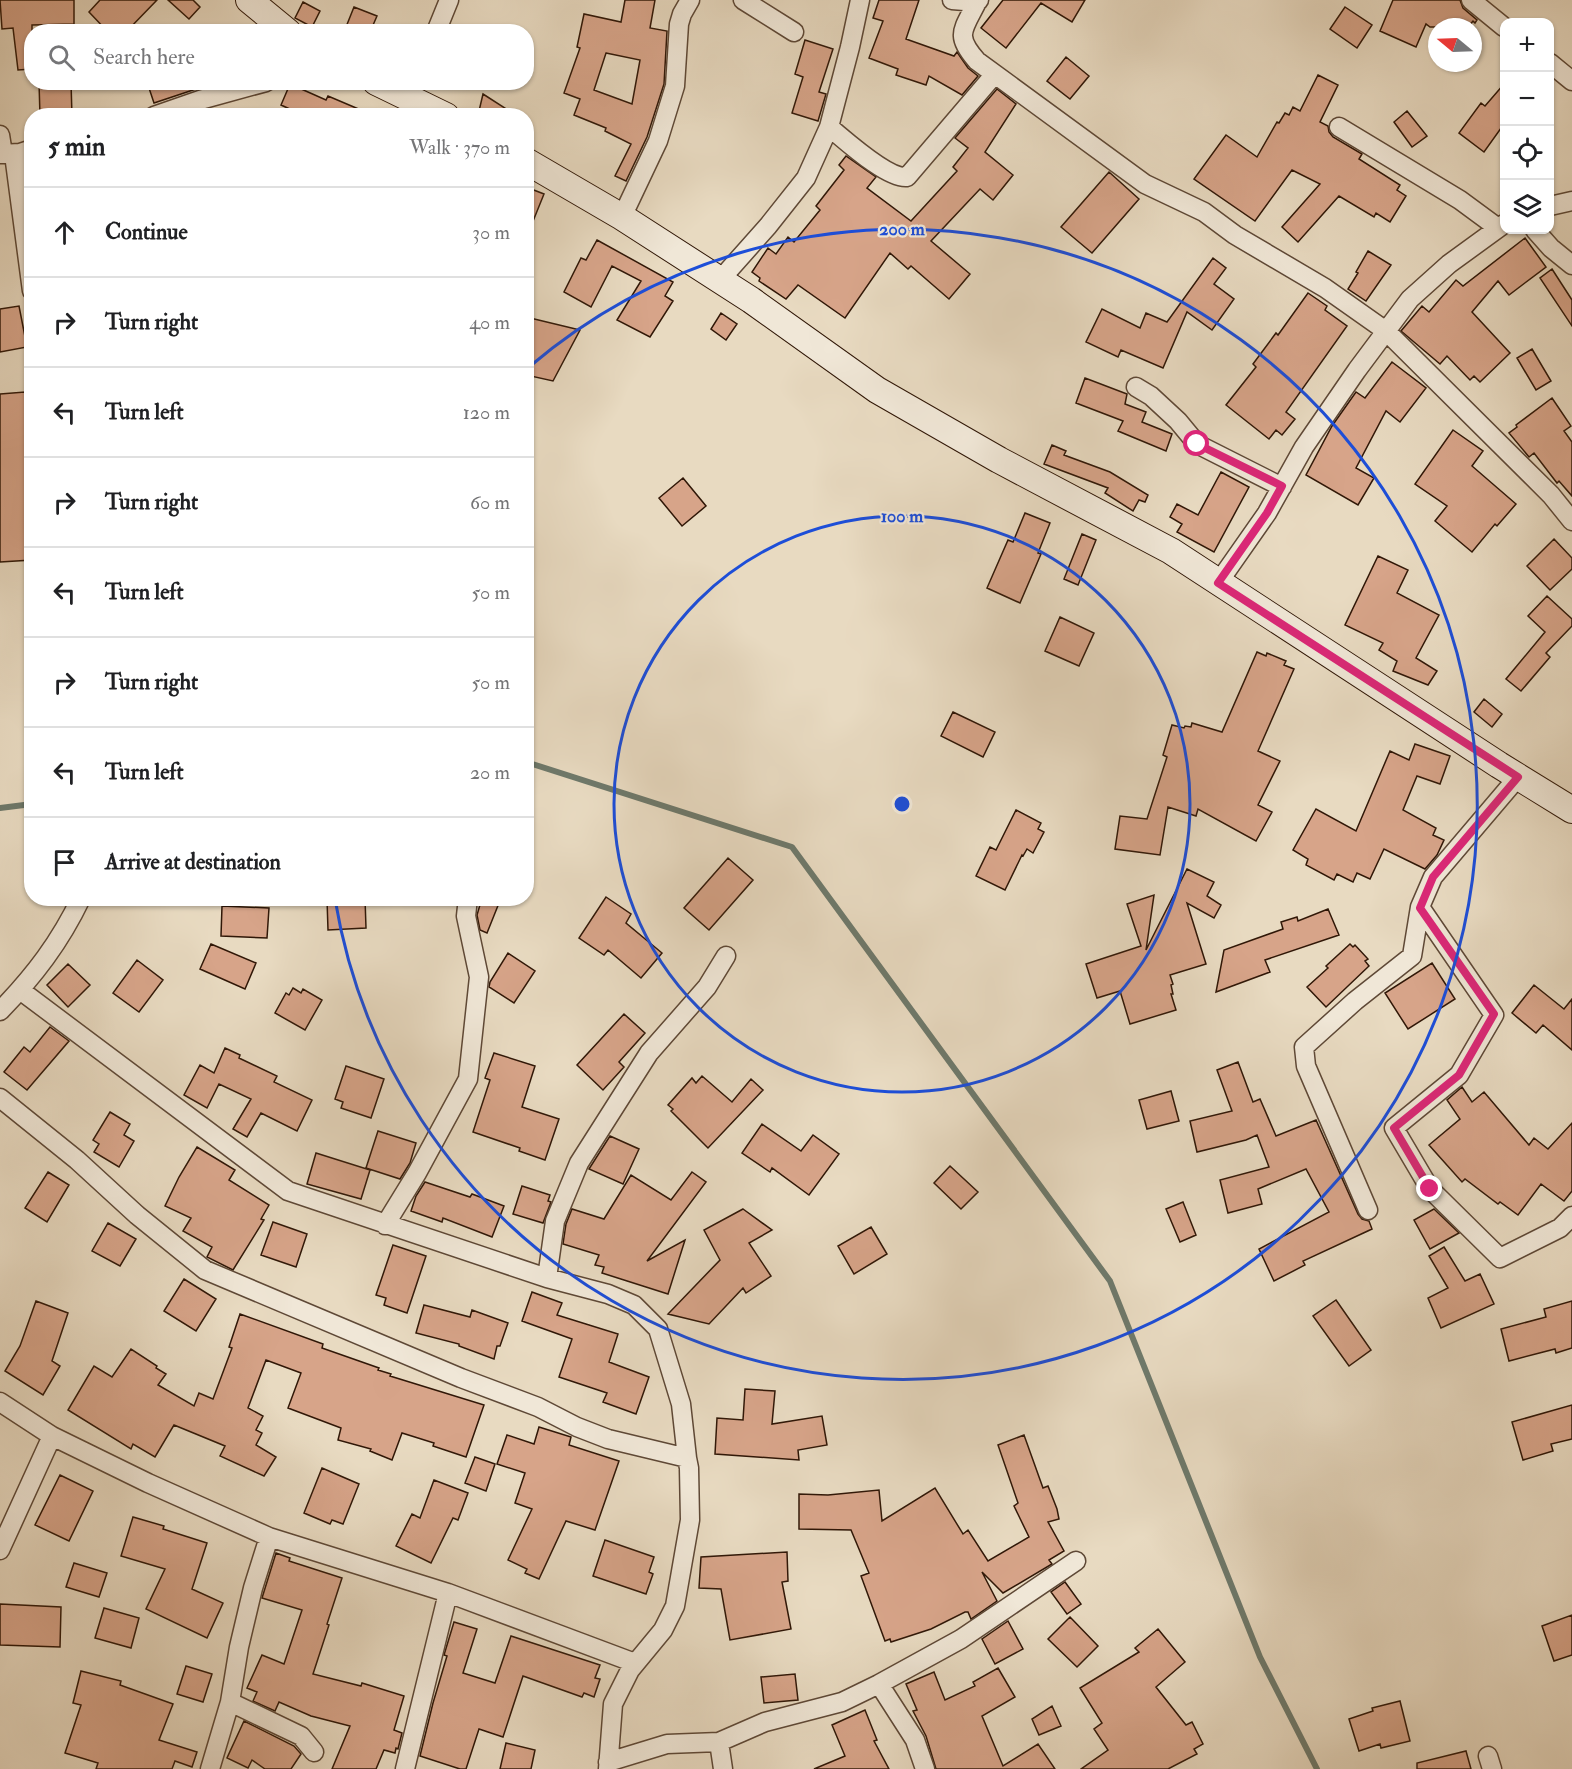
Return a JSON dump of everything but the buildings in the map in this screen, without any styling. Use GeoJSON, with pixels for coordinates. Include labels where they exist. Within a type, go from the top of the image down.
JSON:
{"type":"FeatureCollection","features":[{"type":"Feature","properties":{"kind":"street"},"geometry":{"type":"LineString","coordinates":[[249,0],[278,24]]}},
{"type":"Feature","properties":{"kind":"street"},"geometry":{"type":"LineString","coordinates":[[439,24],[449,0]]}},
{"type":"Feature","properties":{"kind":"street"},"geometry":{"type":"LineString","coordinates":[[622,218],[658,141],[675,86],[679,24],[690,0]]}},
{"type":"Feature","properties":{"kind":"street"},"geometry":{"type":"LineString","coordinates":[[743,0],[794,32]]}},
{"type":"Feature","properties":{"kind":"street"},"geometry":{"type":"LineString","coordinates":[[720,280],[768,226],[806,178],[829,127],[860,0]]}},
{"type":"Feature","properties":{"kind":"street"},"geometry":{"type":"LineString","coordinates":[[952,0],[978,1],[962,32],[964,46],[977,61],[1145,184],[1204,212],[1236,236],[1325,288],[1386,331],[1551,495],[1572,521]]}},
{"type":"Feature","properties":{"kind":"street"},"geometry":{"type":"LineString","coordinates":[[1471,0],[1500,24]]}},
{"type":"Feature","properties":{"kind":"street"},"geometry":{"type":"LineString","coordinates":[[1554,66],[1572,81]]}},
{"type":"Feature","properties":{"kind":"street"},"geometry":{"type":"LineString","coordinates":[[829,127],[887,171],[907,177],[994,75]]}},
{"type":"Feature","properties":{"kind":"street"},"geometry":{"type":"LineString","coordinates":[[177,108],[237,90]]}},
{"type":"Feature","properties":{"kind":"street"},"geometry":{"type":"LineString","coordinates":[[416,91],[437,108]]}},
{"type":"Feature","properties":{"kind":"street"},"geometry":{"type":"LineString","coordinates":[[1339,127],[1500,225]]}},
{"type":"Feature","properties":{"kind":"street"},"geometry":{"type":"LineString","coordinates":[[0,135],[14,153],[24,234]]}},
{"type":"Feature","properties":{"kind":"street"},"geometry":{"type":"LineString","coordinates":[[534,166],[720,280],[877,390],[999,460],[1171,552],[1572,810]]}},
{"type":"Feature","properties":{"kind":"street"},"geometry":{"type":"LineString","coordinates":[[1554,205],[1572,201]]}},
{"type":"Feature","properties":{"kind":"street"},"geometry":{"type":"LineString","coordinates":[[1218,583],[1267,513],[1304,447],[1410,299],[1449,264],[1500,227]]}},
{"type":"Feature","properties":{"kind":"street"},"geometry":{"type":"LineString","coordinates":[[1539,234],[1551,248],[1572,265]]}},
{"type":"Feature","properties":{"kind":"street"},"geometry":{"type":"LineString","coordinates":[[1136,387],[1151,396],[1178,420],[1197,444],[1282,486]]}},
{"type":"Feature","properties":{"kind":"street"},"geometry":{"type":"LineString","coordinates":[[1368,1210],[1306,1065],[1304,1047],[1355,1001],[1412,956],[1420,908],[1433,877],[1518,777]]}},
{"type":"Feature","properties":{"kind":"street"},"geometry":{"type":"LineString","coordinates":[[0,1011],[52,951],[77,906]]}},
{"type":"Feature","properties":{"kind":"street"},"geometry":{"type":"LineString","coordinates":[[385,1225],[417,1173],[468,1079],[478,977],[466,916],[467,906]]}},
{"type":"Feature","properties":{"kind":"street"},"geometry":{"type":"LineString","coordinates":[[1420,908],[1494,1014],[1459,1075],[1394,1128],[1430,1189],[1500,1258],[1560,1228],[1572,1216]]}},
{"type":"Feature","properties":{"kind":"street"},"geometry":{"type":"LineString","coordinates":[[547,1278],[555,1221],[579,1163],[649,1053],[707,987],[726,956]]}},
{"type":"Feature","properties":{"kind":"street"},"geometry":{"type":"LineString","coordinates":[[20,990],[288,1191],[547,1278],[608,1294],[634,1305],[658,1329],[681,1404],[689,1468],[690,1520],[675,1606],[663,1630],[635,1663],[613,1704],[608,1765],[667,1744],[719,1742],[765,1722],[842,1702],[961,1639],[1076,1561]]}},
{"type":"Feature","properties":{"kind":"street"},"geometry":{"type":"LineString","coordinates":[[0,1098],[77,1160],[138,1215],[205,1270],[461,1378],[538,1407],[577,1427],[608,1439],[687,1458]]}},
{"type":"Feature","properties":{"kind":"street"},"geometry":{"type":"LineString","coordinates":[[0,1401],[52,1436],[148,1483],[269,1537],[448,1593],[635,1663]]}},
{"type":"Feature","properties":{"kind":"street"},"geometry":{"type":"LineString","coordinates":[[0,1550],[52,1436]]}},
{"type":"Feature","properties":{"kind":"street"},"geometry":{"type":"LineString","coordinates":[[210,1769],[230,1701],[244,1623],[269,1537]]}},
{"type":"Feature","properties":{"kind":"street"},"geometry":{"type":"LineString","coordinates":[[405,1769],[448,1593]]}},
{"type":"Feature","properties":{"kind":"street"},"geometry":{"type":"LineString","coordinates":[[879,1684],[915,1740],[926,1769]]}},
{"type":"Feature","properties":{"kind":"street"},"geometry":{"type":"LineString","coordinates":[[230,1701],[302,1736],[314,1752]]}},
{"type":"Feature","properties":{"kind":"street"},"geometry":{"type":"LineString","coordinates":[[719,1742],[723,1769]]}},
{"type":"Feature","properties":{"kind":"waterway"},"geometry":{"type":"LineString","coordinates":[[534,765],[792,847],[1110,1281],[1260,1657],[1317,1769]]}},
{"type":"Feature","properties":{"kind":"waterway"},"geometry":{"type":"LineString","coordinates":[[0,808],[24,805]]}},
{"type":"Feature","properties":{"kind":"route"},"geometry":{"type":"LineString","coordinates":[[1197,444],[1282,486],[1267,513],[1218,583],[1518,777],[1433,877],[1420,908],[1494,1014],[1459,1075],[1394,1128],[1430,1189]]}}]}
